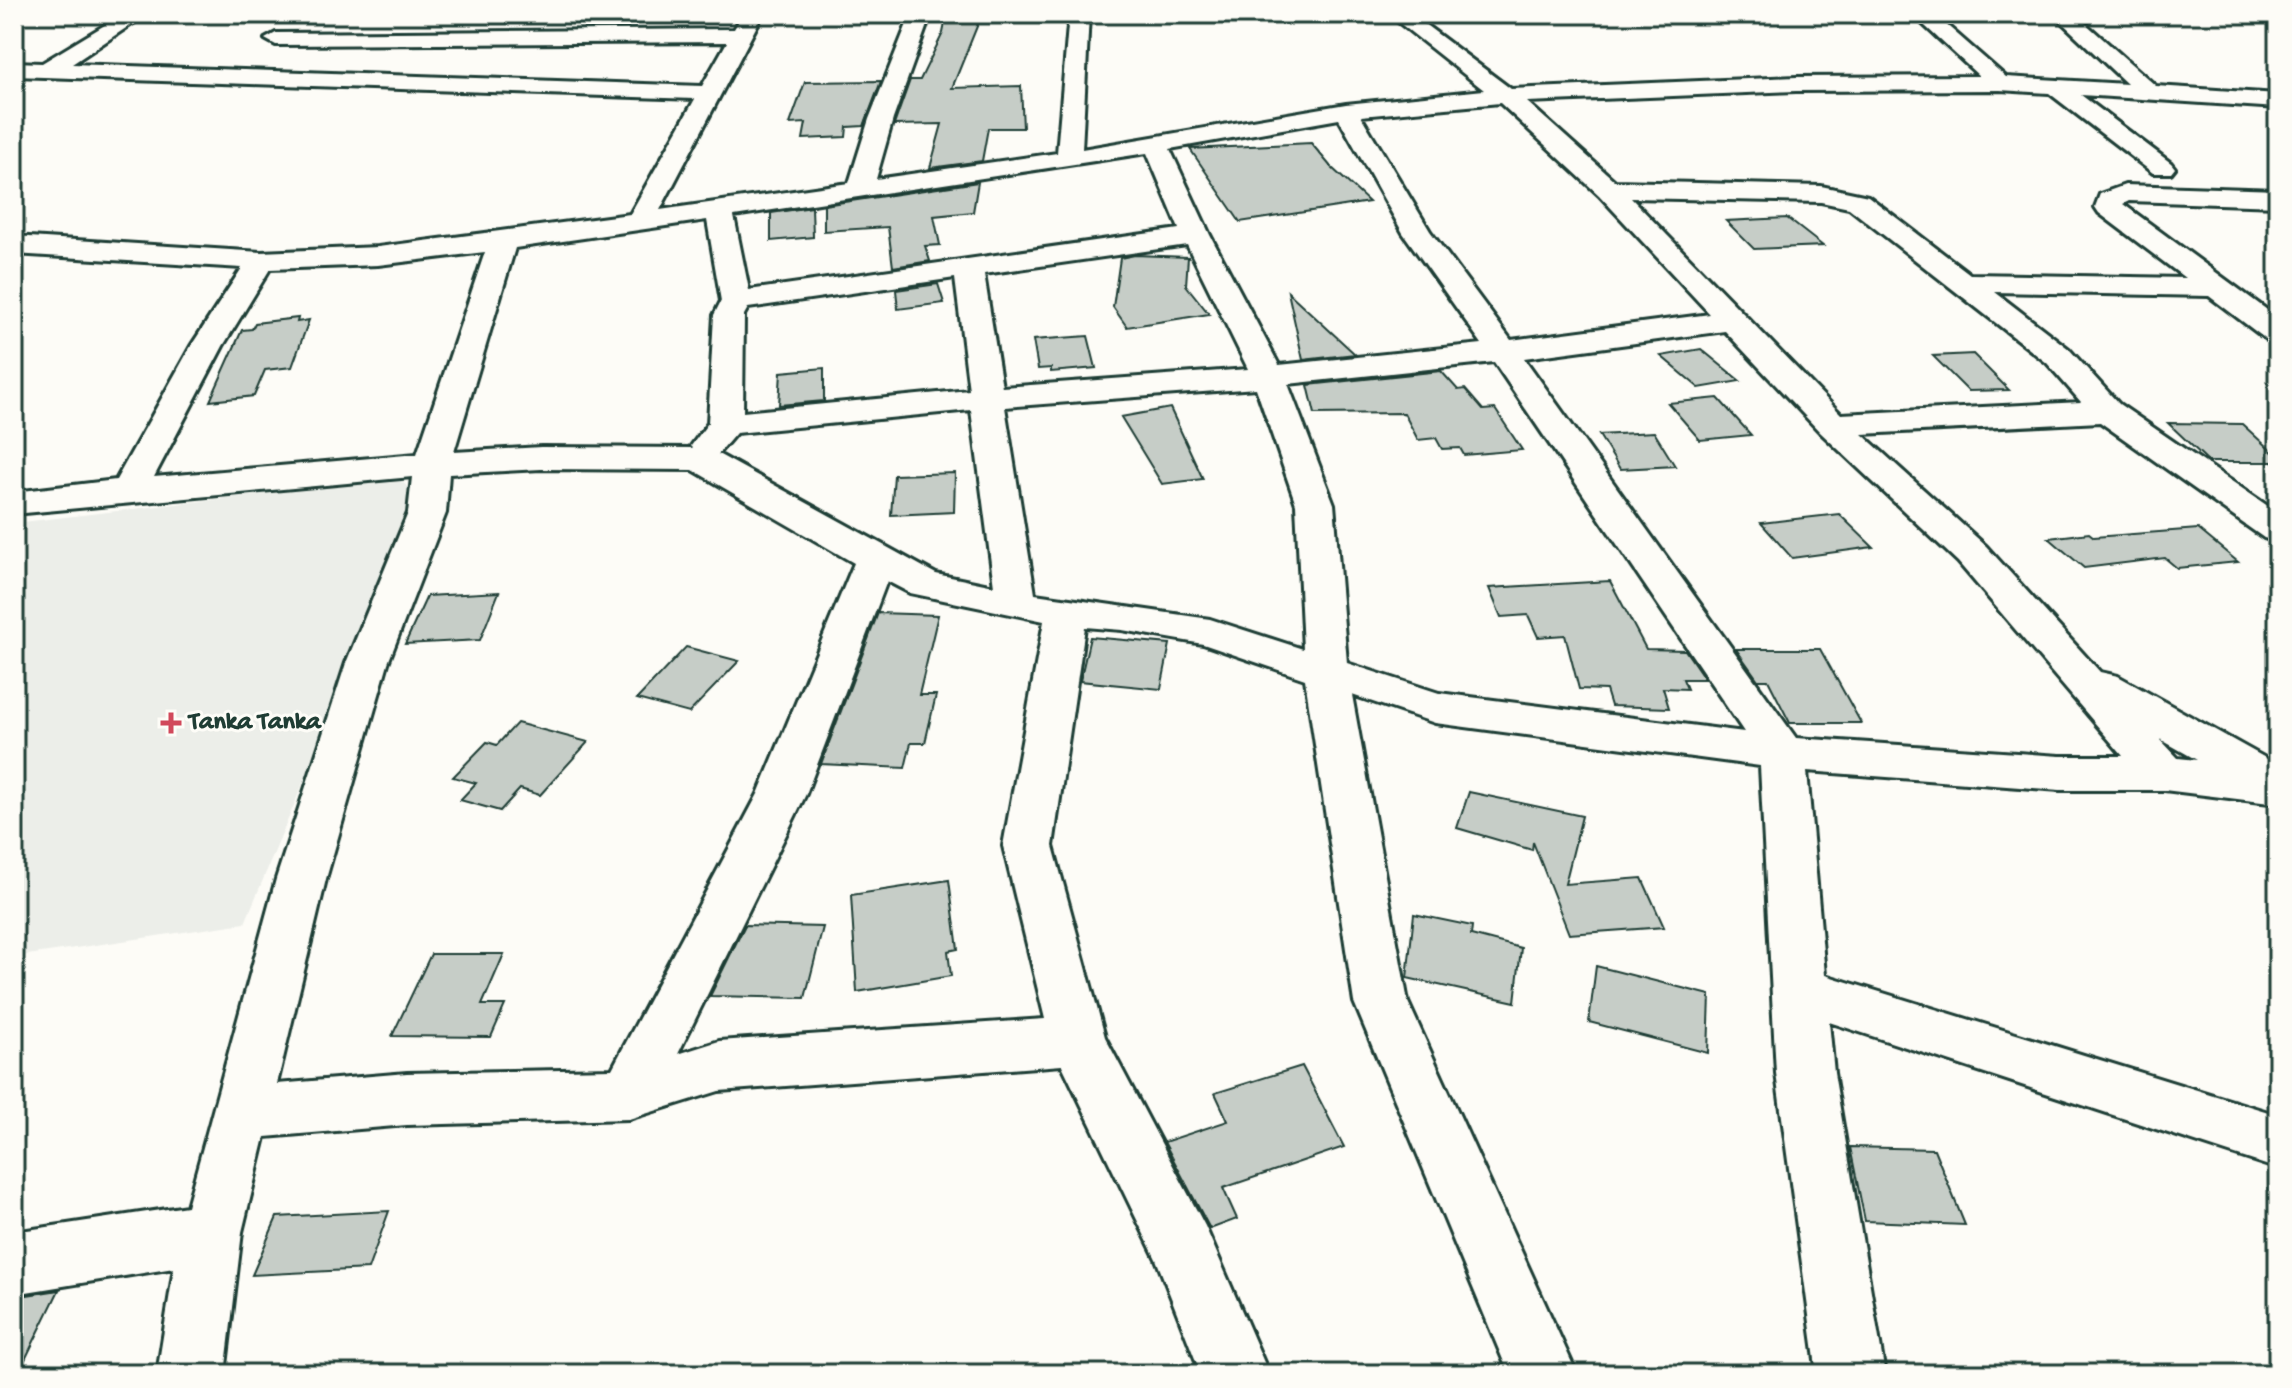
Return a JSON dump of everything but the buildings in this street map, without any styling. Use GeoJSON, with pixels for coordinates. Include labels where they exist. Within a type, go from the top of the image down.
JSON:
{"type":"FeatureCollection","features":[{"type":"Feature","properties":{"kind":"street"},"geometry":{"type":"LineString","coordinates":[[47,70],[137,14]]}},
{"type":"Feature","properties":{"kind":"street"},"geometry":{"type":"LineString","coordinates":[[225,76],[309,14]]}},
{"type":"Feature","properties":{"kind":"street"},"geometry":{"type":"LineString","coordinates":[[860,189],[881,119],[921,14]]}},
{"type":"Feature","properties":{"kind":"street"},"geometry":{"type":"LineString","coordinates":[[1069,159],[1079,14]]}},
{"type":"Feature","properties":{"kind":"street"},"geometry":{"type":"LineString","coordinates":[[1922,14],[2000,83]]}},
{"type":"Feature","properties":{"kind":"street"},"geometry":{"type":"LineString","coordinates":[[2063,14],[2148,91]]}},
{"type":"Feature","properties":{"kind":"street"},"geometry":{"type":"LineString","coordinates":[[1406,15],[1506,96],[1608,189],[1832,425],[1972,554],[2164,773]]}},
{"type":"Feature","properties":{"kind":"street"},"geometry":{"type":"LineString","coordinates":[[263,48],[747,24]]}},
{"type":"Feature","properties":{"kind":"street"},"geometry":{"type":"LineString","coordinates":[[640,221],[747,24]]}},
{"type":"Feature","properties":{"kind":"street"},"geometry":{"type":"LineString","coordinates":[[14,69],[710,93]]}},
{"type":"Feature","properties":{"kind":"street"},"geometry":{"type":"LineString","coordinates":[[19,249],[261,261],[378,256],[503,241],[1069,159],[1346,111],[1506,96],[1796,84],[2000,83],[2278,101]]}},
{"type":"Feature","properties":{"kind":"street"},"geometry":{"type":"LineString","coordinates":[[2053,85],[2162,168]]}},
{"type":"Feature","properties":{"kind":"street"},"geometry":{"type":"LineString","coordinates":[[1346,111],[1417,233],[1503,351],[1782,753],[1805,1073],[1851,1374]]}},
{"type":"Feature","properties":{"kind":"street"},"geometry":{"type":"LineString","coordinates":[[1155,143],[1196,235],[1269,377],[1315,504],[1326,672],[1381,1002],[1543,1374]]}},
{"type":"Feature","properties":{"kind":"street"},"geometry":{"type":"LineString","coordinates":[[1608,189],[1839,196],[1858,202],[1968,283],[2058,356],[2107,411],[2278,530]]}},
{"type":"Feature","properties":{"kind":"street"},"geometry":{"type":"LineString","coordinates":[[2278,198],[2125,193],[2110,200],[2109,207],[2278,333]]}},
{"type":"Feature","properties":{"kind":"street"},"geometry":{"type":"LineString","coordinates":[[700,459],[725,424],[729,315],[736,301],[719,210]]}},
{"type":"Feature","properties":{"kind":"street"},"geometry":{"type":"LineString","coordinates":[[736,301],[1196,235]]}},
{"type":"Feature","properties":{"kind":"street"},"geometry":{"type":"LineString","coordinates":[[191,1374],[211,1232],[301,879],[367,663],[427,513],[432,464],[503,241]]}},
{"type":"Feature","properties":{"kind":"street"},"geometry":{"type":"LineString","coordinates":[[129,490],[207,346],[261,261]]}},
{"type":"Feature","properties":{"kind":"street"},"geometry":{"type":"LineString","coordinates":[[968,269],[984,399],[1041,607],[1028,846],[1078,1040],[1183,1247],[1235,1374]]}},
{"type":"Feature","properties":{"kind":"street"},"geometry":{"type":"LineString","coordinates":[[1968,283],[2278,295]]}},
{"type":"Feature","properties":{"kind":"street"},"geometry":{"type":"LineString","coordinates":[[725,424],[984,399],[1269,377],[1503,351],[1734,320]]}},
{"type":"Feature","properties":{"kind":"street"},"geometry":{"type":"LineString","coordinates":[[1832,425],[2107,411]]}},
{"type":"Feature","properties":{"kind":"street"},"geometry":{"type":"LineString","coordinates":[[14,503],[432,464],[541,458],[700,459],[924,584],[1041,607],[1210,632],[1435,708],[1782,753],[2060,773],[2164,773],[2278,787]]}},
{"type":"Feature","properties":{"kind":"street"},"geometry":{"type":"LineString","coordinates":[[629,1094],[782,794],[875,559]]}},
{"type":"Feature","properties":{"kind":"street"},"geometry":{"type":"LineString","coordinates":[[2074,670],[2278,787]]}},
{"type":"Feature","properties":{"kind":"street"},"geometry":{"type":"LineString","coordinates":[[1800,990],[2278,1142]]}},
{"type":"Feature","properties":{"kind":"street"},"geometry":{"type":"LineString","coordinates":[[239,1113],[407,1099],[629,1094],[719,1066],[1078,1040]]}},
{"type":"Feature","properties":{"kind":"street"},"geometry":{"type":"LineString","coordinates":[[14,1263],[211,1232]]}},
{"type":"Feature","properties":{"kind":"shaded area","name":"Tanka Tanka"},"geometry":{"type":"Polygon","coordinates":[[[398,478],[421,499],[245,923],[14,957],[14,523],[398,478]]]}},
{"type":"Feature","properties":{"kind":"place","name":"Tanka Tanka"},"geometry":{"type":"Point","coordinates":[171,723]}}]}
